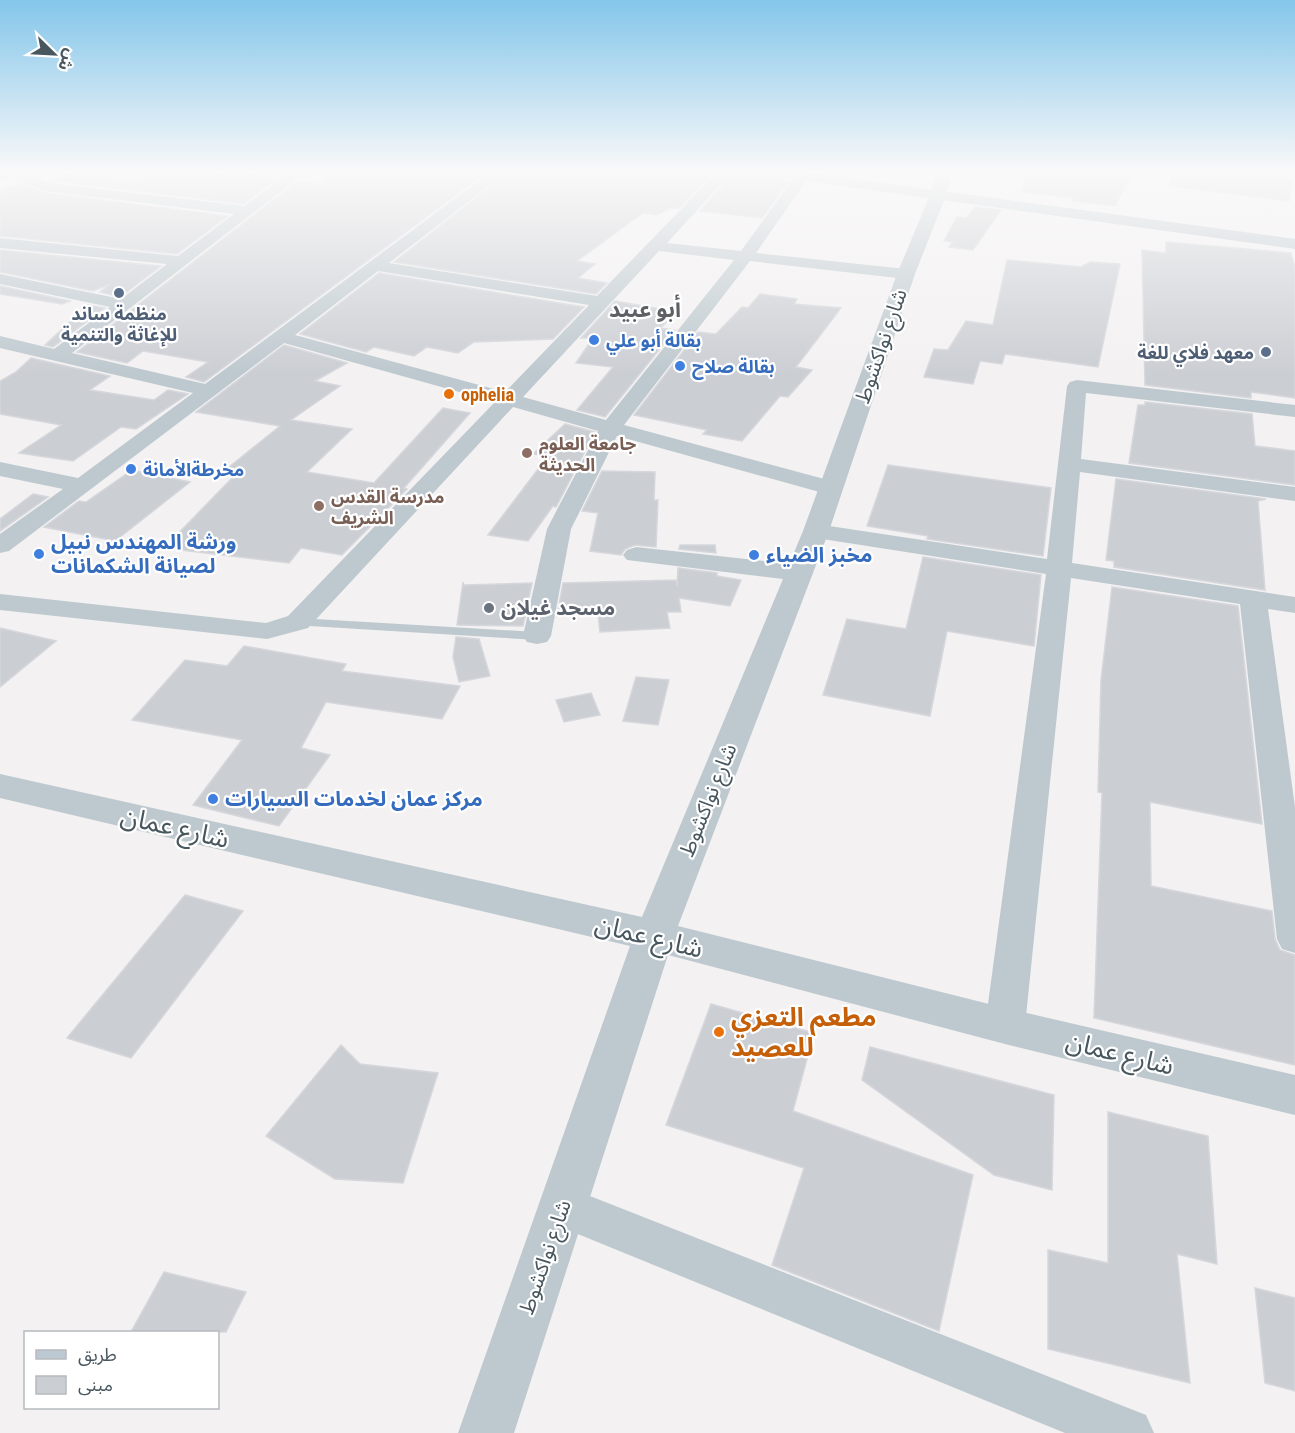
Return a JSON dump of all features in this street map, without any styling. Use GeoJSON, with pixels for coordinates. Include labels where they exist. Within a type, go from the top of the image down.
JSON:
{"type":"FeatureCollection","features":[{"type":"Feature","properties":{"kind":"street"},"geometry":{"type":"LineString","coordinates":[[58,355],[210,239]]}},
{"type":"Feature","properties":{"kind":"street"},"geometry":{"type":"LineString","coordinates":[[0,546],[412,239]]}},
{"type":"Feature","properties":{"kind":"street"},"geometry":{"type":"LineString","coordinates":[[0,602],[267,631],[298,622],[661,239]]}},
{"type":"Feature","properties":{"kind":"street"},"geometry":{"type":"LineString","coordinates":[[537,636],[559,529],[611,427],[758,239]]}},
{"type":"Feature","properties":{"kind":"street","name":"شارع نواكشوط"},"geometry":{"type":"LineString","coordinates":[[486,1433],[654,936],[816,531],[920,239]]}},
{"type":"Feature","properties":{"kind":"street"},"geometry":{"type":"LineString","coordinates":[[1265,239],[1295,244]]}},
{"type":"Feature","properties":{"kind":"street"},"geometry":{"type":"LineString","coordinates":[[0,243],[181,261]]}},
{"type":"Feature","properties":{"kind":"street"},"geometry":{"type":"LineString","coordinates":[[654,246],[906,274]]}},
{"type":"Feature","properties":{"kind":"street"},"geometry":{"type":"LineString","coordinates":[[376,266],[601,303]]}},
{"type":"Feature","properties":{"kind":"street"},"geometry":{"type":"LineString","coordinates":[[0,279],[124,305]]}},
{"type":"Feature","properties":{"kind":"street"},"geometry":{"type":"LineString","coordinates":[[281,337],[831,488]]}},
{"type":"Feature","properties":{"kind":"street"},"geometry":{"type":"LineString","coordinates":[[0,342],[209,392]]}},
{"type":"Feature","properties":{"kind":"street"},"geometry":{"type":"LineString","coordinates":[[1005,1026],[1059,569],[1077,386],[1295,411]]}},
{"type":"Feature","properties":{"kind":"street"},"geometry":{"type":"LineString","coordinates":[[1070,464],[1295,494]]}},
{"type":"Feature","properties":{"kind":"street"},"geometry":{"type":"LineString","coordinates":[[0,469],[82,486]]}},
{"type":"Feature","properties":{"kind":"street"},"geometry":{"type":"LineString","coordinates":[[816,531],[1295,605]]}},
{"type":"Feature","properties":{"kind":"street"},"geometry":{"type":"LineString","coordinates":[[636,555],[800,573]]}},
{"type":"Feature","properties":{"kind":"street"},"geometry":{"type":"LineString","coordinates":[[1253,599],[1295,939]]}},
{"type":"Feature","properties":{"kind":"street","name":"شارع عمان"},"geometry":{"type":"LineString","coordinates":[[0,786],[654,936],[1005,1026],[1295,1095]]}},
{"type":"Feature","properties":{"kind":"street"},"geometry":{"type":"LineString","coordinates":[[562,1206],[1128,1433]]}},
{"type":"Feature","properties":{"kind":"lane"},"geometry":{"type":"LineString","coordinates":[[298,622],[537,636]]}},
{"type":"Feature","properties":{"kind":"building"},"geometry":{"type":"Polygon","coordinates":[[[28,239],[197,239],[177,254],[28,239]]]}},
{"type":"Feature","properties":{"kind":"building"},"geometry":{"type":"Polygon","coordinates":[[[223,239],[397,239],[204,382],[186,377],[208,362],[143,351],[127,363],[77,352],[223,239]]]}},
{"type":"Feature","properties":{"kind":"building"},"geometry":{"type":"Polygon","coordinates":[[[424,239],[607,239],[577,261],[595,264],[578,278],[607,283],[596,294],[394,262],[424,239]]]}},
{"type":"Feature","properties":{"kind":"building"},"geometry":{"type":"Polygon","coordinates":[[[945,239],[981,239],[973,250],[949,247],[953,242],[944,241],[945,239]]]}},
{"type":"Feature","properties":{"kind":"building"},"geometry":{"type":"Polygon","coordinates":[[[1166,242],[1291,253],[1295,268],[1295,398],[1251,392],[1251,398],[1145,385],[1142,250],[1166,253],[1166,242]]]}},
{"type":"Feature","properties":{"kind":"building"},"geometry":{"type":"Polygon","coordinates":[[[0,250],[161,266],[120,297],[100,292],[110,284],[93,291],[0,272],[0,250]]]}},
{"type":"Feature","properties":{"kind":"building"},"geometry":{"type":"Polygon","coordinates":[[[1007,260],[1081,267],[1090,262],[1120,264],[1098,367],[1005,354],[1002,364],[980,361],[973,384],[924,377],[934,349],[948,350],[966,321],[993,325],[1007,260]]]}},
{"type":"Feature","properties":{"kind":"building"},"geometry":{"type":"Polygon","coordinates":[[[379,273],[584,307],[553,339],[474,342],[458,353],[427,347],[414,356],[374,347],[366,352],[300,334],[379,273]]]}},
{"type":"Feature","properties":{"kind":"building"},"geometry":{"type":"Polygon","coordinates":[[[0,286],[70,301],[62,304],[0,294],[0,286]]]}},
{"type":"Feature","properties":{"kind":"building"},"geometry":{"type":"Polygon","coordinates":[[[760,294],[797,299],[794,304],[841,308],[796,367],[812,370],[788,397],[780,396],[742,441],[703,434],[707,430],[634,415],[698,332],[716,334],[742,307],[748,308],[760,294]]]}},
{"type":"Feature","properties":{"kind":"building"},"geometry":{"type":"Polygon","coordinates":[[[615,301],[678,312],[660,328],[675,330],[605,417],[577,410],[613,367],[576,363],[593,338],[581,338],[615,301]]]}},
{"type":"Feature","properties":{"kind":"building"},"geometry":{"type":"Polygon","coordinates":[[[88,305],[105,308],[53,347],[45,345],[88,305]]]}},
{"type":"Feature","properties":{"kind":"building"},"geometry":{"type":"Polygon","coordinates":[[[284,345],[347,363],[315,381],[340,386],[291,420],[352,429],[307,472],[374,483],[443,408],[470,413],[404,488],[407,489],[342,555],[301,548],[289,563],[164,548],[236,474],[229,467],[280,426],[196,412],[284,345]]]}},
{"type":"Feature","properties":{"kind":"building"},"geometry":{"type":"Polygon","coordinates":[[[31,358],[110,376],[90,390],[154,400],[168,390],[188,394],[136,429],[121,427],[73,461],[19,453],[61,425],[0,414],[0,381],[16,372],[31,358]]]}},
{"type":"Feature","properties":{"kind":"building"},"geometry":{"type":"Polygon","coordinates":[[[1145,402],[1252,414],[1255,446],[1295,451],[1295,485],[1129,463],[1138,405],[1145,405],[1145,402]]]}},
{"type":"Feature","properties":{"kind":"building"},"geometry":{"type":"Polygon","coordinates":[[[565,424],[595,432],[556,507],[553,506],[528,541],[488,535],[548,456],[533,454],[565,424]]]}},
{"type":"Feature","properties":{"kind":"building"},"geometry":{"type":"Polygon","coordinates":[[[888,465],[1051,488],[1043,556],[927,539],[928,536],[867,526],[888,465]]]}},
{"type":"Feature","properties":{"kind":"building"},"geometry":{"type":"Polygon","coordinates":[[[132,470],[190,482],[115,541],[44,527],[79,501],[86,502],[132,470]]]}},
{"type":"Feature","properties":{"kind":"building"},"geometry":{"type":"Polygon","coordinates":[[[602,471],[655,472],[654,500],[658,500],[656,547],[635,545],[625,549],[621,555],[590,551],[598,513],[582,511],[602,471]]]}},
{"type":"Feature","properties":{"kind":"building"},"geometry":{"type":"Polygon","coordinates":[[[1116,479],[1266,499],[1258,501],[1265,590],[1114,567],[1114,561],[1106,560],[1116,479]]]}},
{"type":"Feature","properties":{"kind":"building"},"geometry":{"type":"Polygon","coordinates":[[[33,494],[48,497],[0,531],[0,519],[33,494]]]}},
{"type":"Feature","properties":{"kind":"building"},"geometry":{"type":"Polygon","coordinates":[[[680,545],[715,545],[716,553],[679,549],[680,545]]]}},
{"type":"Feature","properties":{"kind":"building"},"geometry":{"type":"Polygon","coordinates":[[[923,557],[1041,575],[1034,646],[947,631],[930,716],[823,695],[847,619],[906,629],[923,557]]]}},
{"type":"Feature","properties":{"kind":"building"},"geometry":{"type":"Polygon","coordinates":[[[678,568],[717,573],[717,576],[741,580],[730,606],[679,598],[681,612],[667,612],[670,628],[600,632],[598,615],[557,616],[563,583],[676,580],[677,586],[678,568]]]}},
{"type":"Feature","properties":{"kind":"building"},"geometry":{"type":"Polygon","coordinates":[[[463,582],[464,585],[532,583],[523,626],[457,625],[463,582]]]}},
{"type":"Feature","properties":{"kind":"building"},"geometry":{"type":"Polygon","coordinates":[[[1112,587],[1238,606],[1262,824],[1150,802],[1151,886],[1272,911],[1275,939],[1280,950],[1295,955],[1295,1065],[1094,1018],[1102,793],[1098,792],[1101,680],[1112,587]]]}},
{"type":"Feature","properties":{"kind":"building"},"geometry":{"type":"Polygon","coordinates":[[[0,628],[56,641],[0,687],[0,628]]]}},
{"type":"Feature","properties":{"kind":"building"},"geometry":{"type":"Polygon","coordinates":[[[456,637],[479,639],[490,676],[459,682],[453,657],[456,637]]]}},
{"type":"Feature","properties":{"kind":"building"},"geometry":{"type":"Polygon","coordinates":[[[244,646],[346,664],[342,671],[460,686],[442,719],[326,702],[301,748],[330,755],[279,826],[193,805],[242,740],[132,720],[185,660],[227,666],[244,646]]]}},
{"type":"Feature","properties":{"kind":"building"},"geometry":{"type":"Polygon","coordinates":[[[636,677],[669,680],[658,725],[623,721],[636,677]]]}},
{"type":"Feature","properties":{"kind":"building"},"geometry":{"type":"Polygon","coordinates":[[[591,693],[600,715],[564,722],[556,700],[591,693]]]}},
{"type":"Feature","properties":{"kind":"building"},"geometry":{"type":"Polygon","coordinates":[[[185,895],[243,911],[131,1058],[67,1038],[185,895]]]}},
{"type":"Feature","properties":{"kind":"building"},"geometry":{"type":"Polygon","coordinates":[[[711,1004],[814,1033],[793,1111],[973,1175],[939,1331],[772,1265],[804,1168],[666,1125],[711,1004]]]}},
{"type":"Feature","properties":{"kind":"building"},"geometry":{"type":"Polygon","coordinates":[[[341,1045],[360,1064],[438,1073],[403,1183],[335,1179],[266,1136],[341,1045]]]}},
{"type":"Feature","properties":{"kind":"building"},"geometry":{"type":"Polygon","coordinates":[[[870,1047],[1054,1095],[1052,1190],[994,1175],[862,1080],[870,1047]]]}},
{"type":"Feature","properties":{"kind":"building"},"geometry":{"type":"Polygon","coordinates":[[[1108,1112],[1208,1136],[1217,1264],[1177,1254],[1190,1383],[1048,1349],[1048,1250],[1108,1263],[1108,1112]]]}},
{"type":"Feature","properties":{"kind":"building"},"geometry":{"type":"Polygon","coordinates":[[[164,1272],[246,1292],[226,1332],[132,1331],[164,1272]]]}},
{"type":"Feature","properties":{"kind":"building"},"geometry":{"type":"Polygon","coordinates":[[[1255,1288],[1295,1298],[1295,1391],[1265,1383],[1255,1288]]]}},
{"type":"Feature","properties":{"kind":"place","name":"منظمة ساند للإغاثة والتنمية"},"geometry":{"type":"Point","coordinates":[119,293]}},
{"type":"Feature","properties":{"kind":"place","name":"بقالة أبو علي"},"geometry":{"type":"Point","coordinates":[594,340]}},
{"type":"Feature","properties":{"kind":"place","name":"معهد فلاي للغة"},"geometry":{"type":"Point","coordinates":[1266,352]}},
{"type":"Feature","properties":{"kind":"place","name":"بقالة صلاح"},"geometry":{"type":"Point","coordinates":[680,366]}},
{"type":"Feature","properties":{"kind":"place","name":"ophelia"},"geometry":{"type":"Point","coordinates":[449,394]}},
{"type":"Feature","properties":{"kind":"place","name":"جامعة العلوم الحديثة"},"geometry":{"type":"Point","coordinates":[527,453]}},
{"type":"Feature","properties":{"kind":"place","name":"مخرطةالأمانة"},"geometry":{"type":"Point","coordinates":[131,469]}},
{"type":"Feature","properties":{"kind":"place","name":"مدرسة القدس الشريف"},"geometry":{"type":"Point","coordinates":[319,506]}},
{"type":"Feature","properties":{"kind":"place","name":"ورشة المهندس نبيل لصيانة الشكمانات"},"geometry":{"type":"Point","coordinates":[39,554]}},
{"type":"Feature","properties":{"kind":"place","name":"مخبز الضياء"},"geometry":{"type":"Point","coordinates":[754,555]}},
{"type":"Feature","properties":{"kind":"place","name":"مسجد غيلان"},"geometry":{"type":"Point","coordinates":[489,608]}},
{"type":"Feature","properties":{"kind":"place","name":"مركز عمان لخدمات السيارات"},"geometry":{"type":"Point","coordinates":[213,799]}},
{"type":"Feature","properties":{"kind":"place","name":"مطعم التعزي للعصيد"},"geometry":{"type":"Point","coordinates":[719,1032]}},
{"type":"Feature","properties":{"kind":"district","name":"أبو عبيد"},"geometry":{"type":"Point","coordinates":[645,309]}}]}
